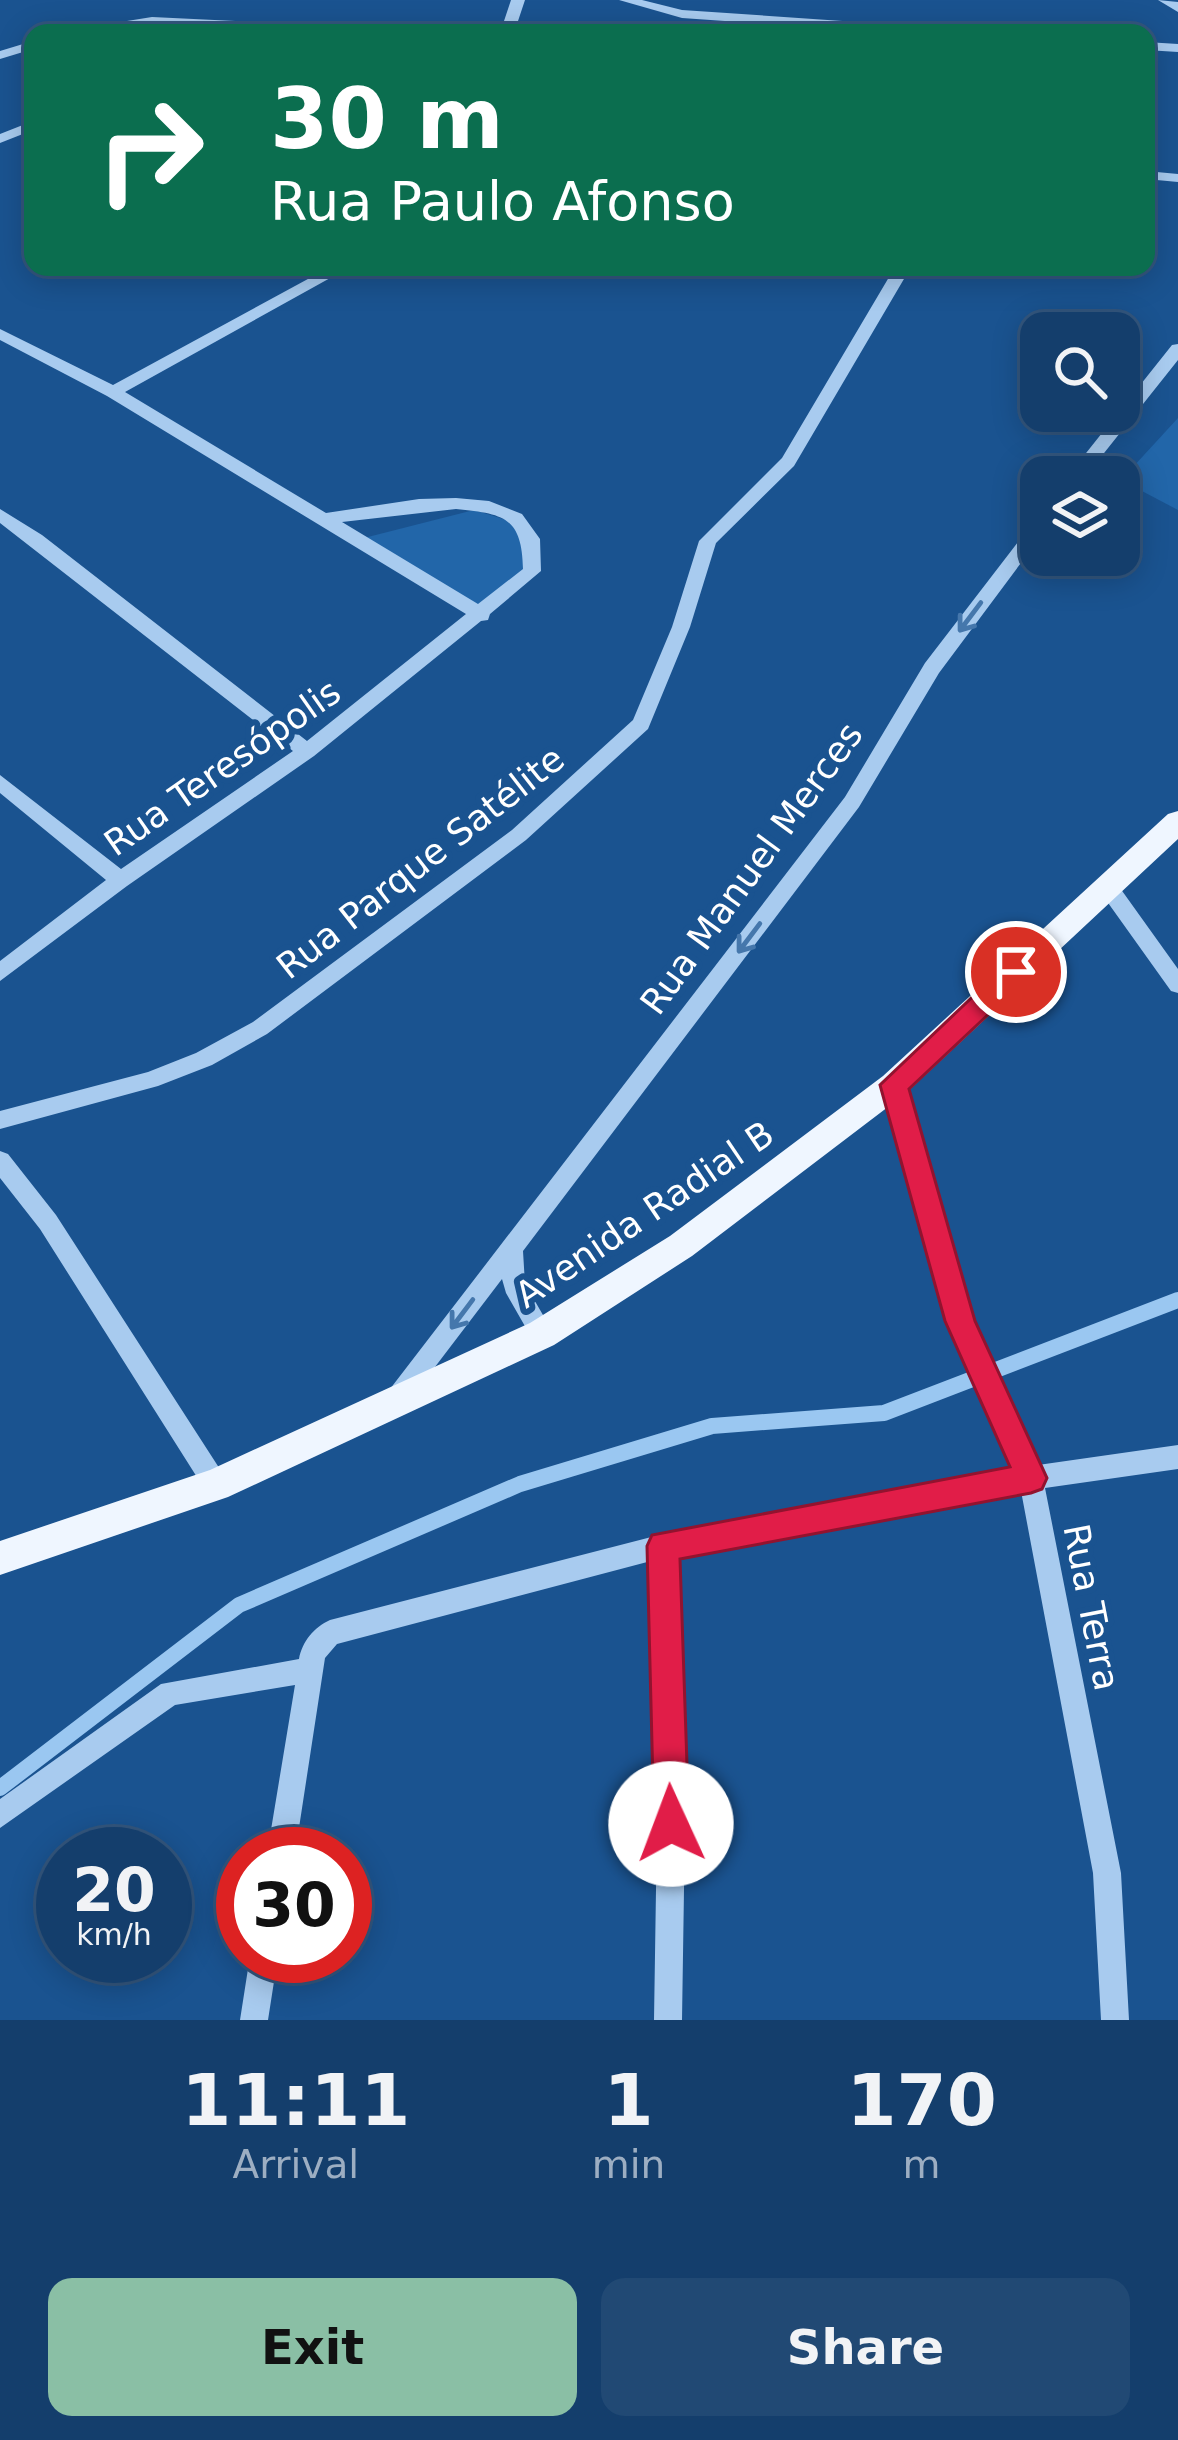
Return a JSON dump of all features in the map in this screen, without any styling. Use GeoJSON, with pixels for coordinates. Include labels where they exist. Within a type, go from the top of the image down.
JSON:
{"type":"FeatureCollection","features":[{"type":"Feature","properties":{"kind":"main road","name":"Avenida Radial B"},"geometry":{"type":"LineString","coordinates":[[0,1558],[216,1485],[542,1334],[681,1246],[894,1085],[1178,822]]}},
{"type":"Feature","properties":{"kind":"street"},"geometry":{"type":"LineString","coordinates":[[626,0],[864,24]]}},
{"type":"Feature","properties":{"kind":"street"},"geometry":{"type":"LineString","coordinates":[[1165,0],[1178,8]]}},
{"type":"Feature","properties":{"kind":"street"},"geometry":{"type":"LineString","coordinates":[[133,24],[244,24]]}},
{"type":"Feature","properties":{"kind":"street"},"geometry":{"type":"LineString","coordinates":[[112,392],[317,276]]}},
{"type":"Feature","properties":{"kind":"street","name":"Rua Parque Satélite"},"geometry":{"type":"LineString","coordinates":[[0,1120],[150,1080],[204,1059],[260,1028],[520,835],[641,724],[681,627],[708,542],[788,462],[898,276]]}},
{"type":"Feature","properties":{"kind":"street"},"geometry":{"type":"LineString","coordinates":[[0,334],[112,392],[482,615]]}},
{"type":"Feature","properties":{"kind":"street"},"geometry":{"type":"LineString","coordinates":[[1093,456],[1178,349]]}},
{"type":"Feature","properties":{"kind":"street","name":"Rua Teresópolis"},"geometry":{"type":"LineString","coordinates":[[0,973],[120,880],[307,751],[532,571],[534,560],[526,532],[504,512],[457,501],[325,518]]}},
{"type":"Feature","properties":{"kind":"street"},"geometry":{"type":"LineString","coordinates":[[0,515],[36,538],[307,751]]}},
{"type":"Feature","properties":{"kind":"street","name":"Rua Manuel Merces"},"geometry":{"type":"LineString","coordinates":[[392,1405],[853,802],[932,668],[1020,552]]}},
{"type":"Feature","properties":{"kind":"street"},"geometry":{"type":"LineString","coordinates":[[0,782],[120,880]]}},
{"type":"Feature","properties":{"kind":"street"},"geometry":{"type":"LineString","coordinates":[[1108,887],[1178,982]]}},
{"type":"Feature","properties":{"kind":"street","name":"Rua Terra"},"geometry":{"type":"LineString","coordinates":[[894,1085],[960,1321],[1031,1478],[1107,1873],[1115,2020]]}},
{"type":"Feature","properties":{"kind":"street"},"geometry":{"type":"LineString","coordinates":[[0,1161],[48,1222],[216,1485]]}},
{"type":"Feature","properties":{"kind":"street"},"geometry":{"type":"LineString","coordinates":[[511,1249],[514,1286],[542,1334]]}},
{"type":"Feature","properties":{"kind":"street"},"geometry":{"type":"LineString","coordinates":[[285,1827],[312,1661],[330,1634],[663,1546],[1031,1478],[1178,1457]]}},
{"type":"Feature","properties":{"kind":"street"},"geometry":{"type":"LineString","coordinates":[[663,1546],[671,1824],[668,2020]]}},
{"type":"Feature","properties":{"kind":"street"},"geometry":{"type":"LineString","coordinates":[[0,1814],[170,1693],[312,1661]]}},
{"type":"Feature","properties":{"kind":"street"},"geometry":{"type":"LineString","coordinates":[[254,2020],[260,1983]]}},
{"type":"Feature","properties":{"kind":"shaded area"},"geometry":{"type":"Polygon","coordinates":[[[1178,418],[1178,510],[1140,490],[1140,459],[1178,418]]]}},
{"type":"Feature","properties":{"kind":"shaded area"},"geometry":{"type":"Polygon","coordinates":[[[474,510],[513,522],[526,545],[524,577],[482,610],[360,539],[474,510]]]}},
{"type":"Feature","properties":{"kind":"waterway"},"geometry":{"type":"LineString","coordinates":[[0,1788],[239,1605],[520,1484],[712,1426],[884,1413],[1178,1300]]}},
{"type":"Feature","properties":{"kind":"route"},"geometry":{"type":"LineString","coordinates":[[671,1824],[663,1546],[1031,1478],[960,1321],[894,1085],[1016,972]]}}]}
